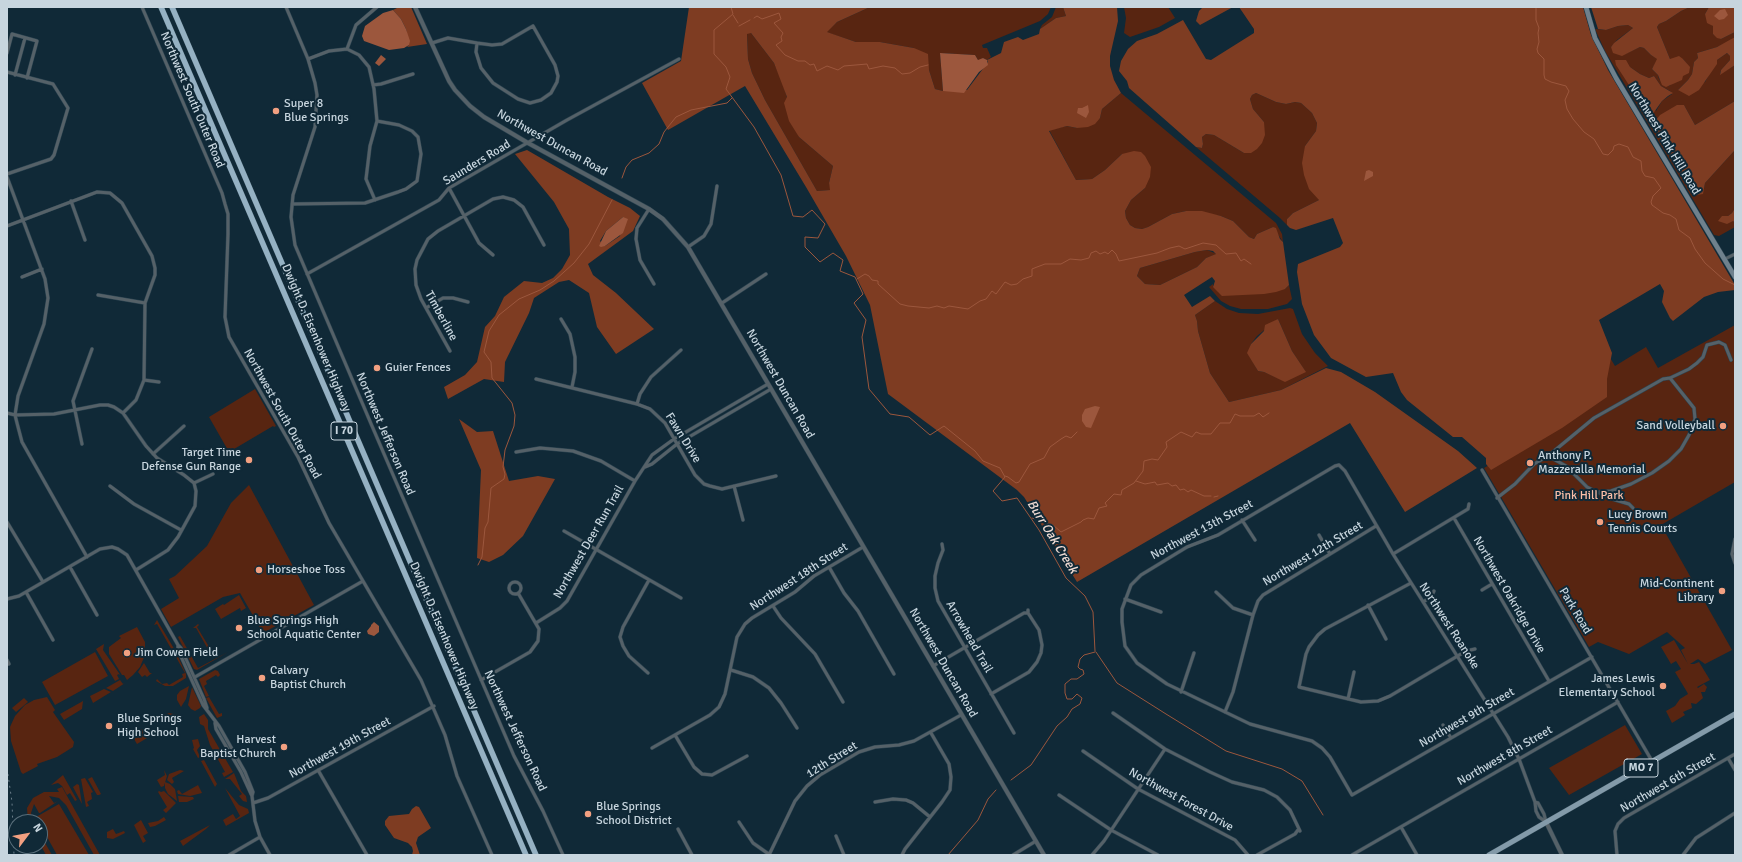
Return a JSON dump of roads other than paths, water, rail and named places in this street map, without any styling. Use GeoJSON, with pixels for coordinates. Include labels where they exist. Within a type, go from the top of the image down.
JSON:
{"type":"FeatureCollection","features":[{"type":"Feature","properties":{"kind":"highway","name":"Dwight D. Eisenhower Highway"},"geometry":{"type":"LineString","coordinates":[[161,7],[526,855]]}},
{"type":"Feature","properties":{"kind":"highway","name":"Dwight D. Eisenhower Highway"},"geometry":{"type":"LineString","coordinates":[[172,7],[536,855]]}},
{"type":"Feature","properties":{"kind":"main road","name":"Northwest Pink Hill Road"},"geometry":{"type":"LineString","coordinates":[[1586,7],[1595,38],[1616,78],[1735,277]]}},
{"type":"Feature","properties":{"kind":"main road","name":"MO 7"},"geometry":{"type":"LineString","coordinates":[[1489,855],[1735,714]]}},
{"type":"Feature","properties":{"kind":"street","name":"Northwest South Outer Road"},"geometry":{"type":"LineString","coordinates":[[142,7],[225,204],[228,234],[225,317],[229,337],[298,457],[329,523],[421,680],[434,706],[445,735],[457,776],[492,855]]}},
{"type":"Feature","properties":{"kind":"street","name":"Northwest Jefferson Road"},"geometry":{"type":"LineString","coordinates":[[286,7],[308,59],[315,83],[316,117],[310,145],[296,183],[292,204],[292,230],[295,245],[514,756],[543,811],[563,855]]}},
{"type":"Feature","properties":{"kind":"street"},"geometry":{"type":"LineString","coordinates":[[347,49],[356,25],[377,7]]}},
{"type":"Feature","properties":{"kind":"street","name":"Northwest Duncan Road"},"geometry":{"type":"LineString","coordinates":[[415,7],[447,77],[460,96],[470,106],[484,117],[528,143],[649,209],[663,219],[688,247],[1044,855]]}},
{"type":"Feature","properties":{"kind":"street"},"geometry":{"type":"LineString","coordinates":[[432,43],[448,38],[492,45],[502,44],[532,26],[555,65],[558,76],[551,93],[541,100],[530,103],[518,99],[498,87],[484,74],[477,57],[477,43]]}},
{"type":"Feature","properties":{"kind":"street"},"geometry":{"type":"LineString","coordinates":[[7,53],[12,34],[37,41],[27,78]]}},
{"type":"Feature","properties":{"kind":"street"},"geometry":{"type":"LineString","coordinates":[[15,75],[25,38]]}},
{"type":"Feature","properties":{"kind":"street"},"geometry":{"type":"LineString","coordinates":[[308,59],[329,51],[347,49],[359,55],[366,62],[373,85],[377,121],[370,146],[366,179],[375,200]]}},
{"type":"Feature","properties":{"kind":"street","name":"Saunders Road"},"geometry":{"type":"LineString","coordinates":[[307,274],[439,200],[448,188],[679,59]]}},
{"type":"Feature","properties":{"kind":"street"},"geometry":{"type":"LineString","coordinates":[[7,72],[53,84],[68,108],[54,155],[51,159],[7,175],[42,269],[47,289],[48,307],[46,317],[18,396],[15,414],[22,442],[87,557]]}},
{"type":"Feature","properties":{"kind":"street"},"geometry":{"type":"LineString","coordinates":[[373,85],[413,74]]}},
{"type":"Feature","properties":{"kind":"street"},"geometry":{"type":"LineString","coordinates":[[292,204],[365,203],[406,189],[417,180],[420,154],[418,137],[412,131],[399,125],[377,121]]}},
{"type":"Feature","properties":{"kind":"street"},"geometry":{"type":"LineString","coordinates":[[688,247],[704,236],[711,224],[717,186]]}},
{"type":"Feature","properties":{"kind":"street"},"geometry":{"type":"LineString","coordinates":[[448,188],[482,247],[493,255]]}},
{"type":"Feature","properties":{"kind":"street"},"geometry":{"type":"LineString","coordinates":[[7,226],[92,194],[104,192],[113,195],[122,204],[154,261],[155,275],[145,303],[144,380],[136,400],[123,413]]}},
{"type":"Feature","properties":{"kind":"street","name":"Timberline"},"geometry":{"type":"LineString","coordinates":[[450,351],[426,308],[418,291],[415,277],[415,269],[420,252],[433,234],[493,199],[498,197],[509,198],[518,202],[523,207],[544,245]]}},
{"type":"Feature","properties":{"kind":"street"},"geometry":{"type":"LineString","coordinates":[[71,201],[85,240]]}},
{"type":"Feature","properties":{"kind":"street"},"geometry":{"type":"LineString","coordinates":[[649,209],[637,228],[636,239],[640,260],[654,284]]}},
{"type":"Feature","properties":{"kind":"street"},"geometry":{"type":"LineString","coordinates":[[1725,259],[1735,254]]}},
{"type":"Feature","properties":{"kind":"street"},"geometry":{"type":"LineString","coordinates":[[22,277],[42,269]]}},
{"type":"Feature","properties":{"kind":"street"},"geometry":{"type":"LineString","coordinates":[[722,303],[766,274]]}},
{"type":"Feature","properties":{"kind":"street"},"geometry":{"type":"LineString","coordinates":[[98,294],[145,303]]}},
{"type":"Feature","properties":{"kind":"street"},"geometry":{"type":"LineString","coordinates":[[426,308],[443,298],[453,298],[468,302]]}},
{"type":"Feature","properties":{"kind":"street"},"geometry":{"type":"LineString","coordinates":[[561,319],[570,334],[575,357],[575,372],[572,387]]}},
{"type":"Feature","properties":{"kind":"street"},"geometry":{"type":"LineString","coordinates":[[1498,498],[1515,484],[1534,464],[1548,456],[1594,418],[1663,379],[1670,378],[1690,369],[1697,364],[1703,357],[1707,345],[1713,342],[1719,342],[1725,345],[1731,360]]}},
{"type":"Feature","properties":{"kind":"street"},"geometry":{"type":"LineString","coordinates":[[82,444],[74,411],[74,395],[92,349]]}},
{"type":"Feature","properties":{"kind":"street"},"geometry":{"type":"LineString","coordinates":[[638,404],[640,394],[651,377],[681,350]]}},
{"type":"Feature","properties":{"kind":"street"},"geometry":{"type":"LineString","coordinates":[[1599,492],[1618,489],[1652,473],[1669,462],[1681,449],[1689,435],[1695,419],[1694,408],[1670,378]]}},
{"type":"Feature","properties":{"kind":"street","name":"Fawn Drive"},"geometry":{"type":"LineString","coordinates":[[536,379],[638,404],[650,409],[662,418],[695,475],[704,484],[722,488],[776,476]]}},
{"type":"Feature","properties":{"kind":"street"},"geometry":{"type":"LineString","coordinates":[[144,380],[159,382]]}},
{"type":"Feature","properties":{"kind":"street","name":"Northwest Deer Run Trail"},"geometry":{"type":"LineString","coordinates":[[536,623],[560,608],[567,601],[635,481],[652,455],[674,439],[768,384]]}},
{"type":"Feature","properties":{"kind":"street","name":"Northwest Deer Run Trail"},"geometry":{"type":"LineString","coordinates":[[645,467],[652,464],[677,444],[771,389]]}},
{"type":"Feature","properties":{"kind":"street"},"geometry":{"type":"LineString","coordinates":[[7,413],[54,414],[108,405],[114,407],[123,413],[153,454],[194,484],[196,500],[178,538],[168,550],[136,570]]}},
{"type":"Feature","properties":{"kind":"street"},"geometry":{"type":"LineString","coordinates":[[719,412],[723,418]]}},
{"type":"Feature","properties":{"kind":"street"},"geometry":{"type":"LineString","coordinates":[[153,454],[184,426]]}},
{"type":"Feature","properties":{"kind":"street"},"geometry":{"type":"LineString","coordinates":[[516,452],[540,448],[573,450],[601,461],[635,481]]}},
{"type":"Feature","properties":{"kind":"street"},"geometry":{"type":"LineString","coordinates":[[1548,456],[1566,466],[1587,487],[1609,498],[1629,504],[1633,508]]}},
{"type":"Feature","properties":{"kind":"street"},"geometry":{"type":"LineString","coordinates":[[1339,465],[1340,461]]}},
{"type":"Feature","properties":{"kind":"street","name":"Northwest 13th Street"},"geometry":{"type":"LineString","coordinates":[[1125,599],[1131,585],[1150,568],[1187,547],[1218,535],[1339,465]]}},
{"type":"Feature","properties":{"kind":"street","name":"Northwest Roanoke"},"geometry":{"type":"LineString","coordinates":[[1339,465],[1345,471],[1376,526],[1457,655],[1519,758],[1535,802],[1536,811],[1539,817],[1546,822]]}},
{"type":"Feature","properties":{"kind":"street","name":"Park Road"},"geometry":{"type":"LineString","coordinates":[[1482,470],[1652,761]]}},
{"type":"Feature","properties":{"kind":"street"},"geometry":{"type":"LineString","coordinates":[[194,484],[213,474]]}},
{"type":"Feature","properties":{"kind":"street"},"geometry":{"type":"LineString","coordinates":[[110,486],[140,508],[181,530]]}},
{"type":"Feature","properties":{"kind":"street"},"geometry":{"type":"LineString","coordinates":[[734,486],[743,520]]}},
{"type":"Feature","properties":{"kind":"street"},"geometry":{"type":"LineString","coordinates":[[1393,554],[1468,509],[1469,504]]}},
{"type":"Feature","properties":{"kind":"street","name":"Northwest Oakridge Drive"},"geometry":{"type":"LineString","coordinates":[[1454,518],[1549,681]]}},
{"type":"Feature","properties":{"kind":"street"},"geometry":{"type":"LineString","coordinates":[[1242,520],[1255,540]]}},
{"type":"Feature","properties":{"kind":"street"},"geometry":{"type":"LineString","coordinates":[[7,522],[43,582]]}},
{"type":"Feature","properties":{"kind":"street","name":"Northwest 12th Street"},"geometry":{"type":"LineString","coordinates":[[1225,712],[1234,692],[1253,615],[1258,601],[1269,590],[1376,526]]}},
{"type":"Feature","properties":{"kind":"street"},"geometry":{"type":"LineString","coordinates":[[564,532],[681,598]]}},
{"type":"Feature","properties":{"kind":"street"},"geometry":{"type":"LineString","coordinates":[[1319,535],[1330,554]]}},
{"type":"Feature","properties":{"kind":"street"},"geometry":{"type":"LineString","coordinates":[[1735,539],[1732,554],[1735,563]]}},
{"type":"Feature","properties":{"kind":"street","name":"Arrowhead Trail"},"geometry":{"type":"LineString","coordinates":[[942,544],[943,550],[935,576],[935,588],[942,609],[1014,733]]}},
{"type":"Feature","properties":{"kind":"street"},"geometry":{"type":"LineString","coordinates":[[7,600],[26,592],[106,547],[118,549],[127,555],[181,648],[195,677],[207,708],[245,772],[253,792],[252,796],[255,821],[260,838],[270,855]]}},
{"type":"Feature","properties":{"kind":"street","name":"Northwest 18th Street"},"geometry":{"type":"LineString","coordinates":[[652,748],[710,715],[719,707],[725,694],[737,637],[752,618],[795,592],[814,576],[863,547]]}},
{"type":"Feature","properties":{"kind":"street"},"geometry":{"type":"LineString","coordinates":[[70,567],[97,615]]}},
{"type":"Feature","properties":{"kind":"street"},"geometry":{"type":"LineString","coordinates":[[829,567],[844,593],[858,611],[894,674]]}},
{"type":"Feature","properties":{"kind":"street"},"geometry":{"type":"LineString","coordinates":[[648,672],[629,656],[620,638],[623,627],[649,580]]}},
{"type":"Feature","properties":{"kind":"street"},"geometry":{"type":"LineString","coordinates":[[195,677],[363,581]]}},
{"type":"Feature","properties":{"kind":"street"},"geometry":{"type":"LineString","coordinates":[[1411,583],[1325,629],[1313,641],[1306,654],[1299,687],[1348,699],[1369,702],[1384,699],[1457,655],[1466,651],[1475,650]]}},
{"type":"Feature","properties":{"kind":"street"},"geometry":{"type":"LineString","coordinates":[[1482,590],[1492,584]]}},
{"type":"Feature","properties":{"kind":"street"},"geometry":{"type":"LineString","coordinates":[[1423,602],[1431,597],[1434,591]]}},
{"type":"Feature","properties":{"kind":"street"},"geometry":{"type":"LineString","coordinates":[[26,592],[53,640]]}},
{"type":"Feature","properties":{"kind":"street"},"geometry":{"type":"LineString","coordinates":[[481,680],[530,652],[535,646],[539,636],[536,623],[518,592]]}},
{"type":"Feature","properties":{"kind":"street"},"geometry":{"type":"LineString","coordinates":[[1216,592],[1233,608],[1253,615]]}},
{"type":"Feature","properties":{"kind":"street"},"geometry":{"type":"LineString","coordinates":[[1161,612],[1125,599],[1122,609],[1122,622],[1125,646],[1130,656],[1137,663],[1167,684],[1225,712]]}},
{"type":"Feature","properties":{"kind":"street"},"geometry":{"type":"LineString","coordinates":[[1368,605],[1386,639]]}},
{"type":"Feature","properties":{"kind":"street"},"geometry":{"type":"LineString","coordinates":[[772,606],[781,618],[815,654],[843,702]]}},
{"type":"Feature","properties":{"kind":"street"},"geometry":{"type":"LineString","coordinates":[[933,666],[1028,611],[1042,638],[1039,658],[1029,672],[991,694]]}},
{"type":"Feature","properties":{"kind":"street"},"geometry":{"type":"LineString","coordinates":[[178,645],[178,650],[200,699],[207,708]]}},
{"type":"Feature","properties":{"kind":"street"},"geometry":{"type":"LineString","coordinates":[[1181,692],[1194,654]]}},
{"type":"Feature","properties":{"kind":"street","name":"Northwest 9th Street"},"geometry":{"type":"LineString","coordinates":[[1225,712],[1250,724],[1312,741],[1322,748],[1330,757],[1352,795],[1592,657]]}},
{"type":"Feature","properties":{"kind":"street"},"geometry":{"type":"LineString","coordinates":[[7,660],[9,664]]}},
{"type":"Feature","properties":{"kind":"street"},"geometry":{"type":"LineString","coordinates":[[731,670],[753,677],[768,688],[781,703],[797,728]]}},
{"type":"Feature","properties":{"kind":"street"},"geometry":{"type":"LineString","coordinates":[[1348,699],[1354,672]]}},
{"type":"Feature","properties":{"kind":"street","name":"Northwest 8th Street"},"geometry":{"type":"LineString","coordinates":[[1352,855],[1618,702]]}},
{"type":"Feature","properties":{"kind":"street","name":"Northwest 19th Street"},"geometry":{"type":"LineString","coordinates":[[253,804],[268,798],[434,706]]}},
{"type":"Feature","properties":{"kind":"street"},"geometry":{"type":"LineString","coordinates":[[1113,713],[1165,748],[1222,778],[1264,790],[1277,797],[1290,810],[1299,831],[1257,855]]}},
{"type":"Feature","properties":{"kind":"street","name":"12th Street"},"geometry":{"type":"LineString","coordinates":[[769,855],[795,801],[807,786],[820,775],[867,749],[908,743],[931,733],[962,715]]}},
{"type":"Feature","properties":{"kind":"street"},"geometry":{"type":"LineString","coordinates":[[1443,725],[1451,738]]}},
{"type":"Feature","properties":{"kind":"street"},"geometry":{"type":"LineString","coordinates":[[902,855],[950,790],[951,777],[946,758],[931,733]]}},
{"type":"Feature","properties":{"kind":"street"},"geometry":{"type":"LineString","coordinates":[[675,735],[694,767],[702,774],[716,774],[747,756]]}},
{"type":"Feature","properties":{"kind":"street"},"geometry":{"type":"LineString","coordinates":[[1092,855],[1104,841],[1165,748]]}},
{"type":"Feature","properties":{"kind":"street","name":"Northwest Forest Drive"},"geometry":{"type":"LineString","coordinates":[[1083,751],[1138,789],[1235,840],[1248,855]]}},
{"type":"Feature","properties":{"kind":"street","name":"Northwest 6th Street"},"geometry":{"type":"LineString","coordinates":[[1617,855],[1614,832],[1618,824],[1624,818],[1735,754]]}},
{"type":"Feature","properties":{"kind":"street"},"geometry":{"type":"LineString","coordinates":[[1728,758],[1735,770]]}},
{"type":"Feature","properties":{"kind":"street"},"geometry":{"type":"LineString","coordinates":[[318,770],[367,855]]}},
{"type":"Feature","properties":{"kind":"street"},"geometry":{"type":"LineString","coordinates":[[1059,794],[1111,830],[1158,855]]}},
{"type":"Feature","properties":{"kind":"street"},"geometry":{"type":"LineString","coordinates":[[875,802],[906,800],[913,803],[930,817]]}},
{"type":"Feature","properties":{"kind":"street","name":"Northwest Roanoke"},"geometry":{"type":"LineString","coordinates":[[1535,802],[1538,803],[1544,814],[1546,822]]}},
{"type":"Feature","properties":{"kind":"street"},"geometry":{"type":"LineString","coordinates":[[1683,855],[1696,838],[1735,814]]}},
{"type":"Feature","properties":{"kind":"street"},"geometry":{"type":"LineString","coordinates":[[739,822],[752,843],[769,855]]}},
{"type":"Feature","properties":{"kind":"street"},"geometry":{"type":"LineString","coordinates":[[1546,822],[1562,855]]}},
{"type":"Feature","properties":{"kind":"street"},"geometry":{"type":"LineString","coordinates":[[1401,827],[1417,855]]}},
{"type":"Feature","properties":{"kind":"street"},"geometry":{"type":"LineString","coordinates":[[678,829],[692,855]]}},
{"type":"Feature","properties":{"kind":"street"},"geometry":{"type":"LineString","coordinates":[[836,836],[844,855]]}},
{"type":"Feature","properties":{"kind":"street"},"geometry":{"type":"LineString","coordinates":[[229,855],[260,838]]}},
{"type":"Feature","properties":{"kind":"street"},"geometry":{"type":"LineString","coordinates":[[1013,855],[1036,841]]}},
{"type":"Feature","properties":{"kind":"waterway","name":"Burr Oak Creek"},"geometry":{"type":"LineString","coordinates":[[731,7],[733,14],[714,30],[714,54],[726,67],[730,77],[726,89],[754,127],[781,175],[793,216],[803,217],[812,210],[825,224],[818,238],[805,237],[805,247],[820,262],[833,253],[843,260],[840,271],[855,277],[863,294],[854,303],[866,320],[862,337],[869,389],[890,414],[909,417],[930,435],[944,426],[975,451],[983,461],[1000,468],[1005,477],[993,491],[1002,501],[1017,498],[1039,530],[1066,578],[1085,596],[1093,612],[1095,651]]}},
{"type":"Feature","properties":{"kind":"waterway"},"geometry":{"type":"LineString","coordinates":[[1536,7],[1536,20],[1539,28],[1539,42],[1537,49],[1538,53],[1544,59],[1545,79],[1566,86],[1569,91],[1565,100],[1567,109],[1573,119],[1584,132],[1594,139],[1603,154],[1608,155],[1613,150],[1614,146],[1619,144],[1628,147],[1633,157],[1641,161],[1642,171],[1645,176],[1654,178],[1661,188],[1653,196],[1651,202],[1652,205],[1663,213],[1676,219],[1679,230],[1690,238],[1695,249],[1705,263],[1723,279],[1735,285]]}},
{"type":"Feature","properties":{"kind":"waterway"},"geometry":{"type":"LineString","coordinates":[[754,18],[757,16],[762,19],[779,13],[781,19],[774,23],[783,33],[781,37],[782,41],[776,45],[785,55],[798,61],[805,61],[810,65],[814,64],[817,71],[827,66],[838,70],[844,66],[867,64],[869,69],[883,66],[895,68],[902,74],[910,73],[920,67],[928,65]]}},
{"type":"Feature","properties":{"kind":"waterway"},"geometry":{"type":"LineString","coordinates":[[733,15],[738,23]]}},
{"type":"Feature","properties":{"kind":"waterway"},"geometry":{"type":"LineString","coordinates":[[739,26],[750,20]]}},
{"type":"Feature","properties":{"kind":"waterway"},"geometry":{"type":"LineString","coordinates":[[622,178],[626,167],[632,160],[649,153],[659,144],[664,132],[676,117],[691,110],[727,103],[732,98]]}},
{"type":"Feature","properties":{"kind":"waterway"},"geometry":{"type":"LineString","coordinates":[[478,565],[482,557],[485,528],[488,522],[491,488],[504,479],[505,474],[503,467],[505,450],[514,426],[515,415],[512,403],[492,378],[491,362],[484,352],[489,331],[499,315],[519,299],[540,290],[554,281],[574,263],[589,244],[612,200]]}},
{"type":"Feature","properties":{"kind":"waterway"},"geometry":{"type":"LineString","coordinates":[[857,279],[865,274],[872,280],[878,281],[878,284],[900,304],[929,308],[937,306],[944,308],[949,306],[968,309],[986,299],[992,291],[996,294],[1005,282],[1011,285],[1017,284],[1023,279],[1032,276],[1032,269],[1045,264],[1061,264],[1070,259],[1081,260],[1089,258],[1091,253],[1096,251],[1100,254],[1105,252],[1108,254],[1112,250],[1116,254],[1119,261],[1157,253],[1179,246],[1185,249],[1203,243],[1216,245],[1226,254],[1236,253],[1241,261],[1244,259],[1251,264]]}},
{"type":"Feature","properties":{"kind":"waterway"},"geometry":{"type":"LineString","coordinates":[[1032,518],[1053,525],[1061,532],[1088,518],[1094,519],[1099,508],[1107,506],[1105,503],[1114,494],[1121,495],[1122,490],[1134,483],[1143,471],[1144,461],[1152,459],[1158,460],[1167,447],[1166,442],[1181,432],[1192,437],[1196,432],[1201,434],[1211,434],[1220,423],[1230,423],[1235,414],[1240,416],[1254,416],[1259,413],[1263,417],[1269,413]]}},
{"type":"Feature","properties":{"kind":"waterway"},"geometry":{"type":"LineString","coordinates":[[1005,476],[1016,483],[1019,482],[1030,464],[1044,458],[1050,447],[1061,439],[1066,436],[1071,438],[1077,432]]}},
{"type":"Feature","properties":{"kind":"waterway"},"geometry":{"type":"LineString","coordinates":[[1136,481],[1145,484],[1155,482],[1157,485],[1168,483],[1172,486],[1176,485],[1180,490],[1184,489],[1188,492],[1191,490],[1204,496],[1211,496]]}},
{"type":"Feature","properties":{"kind":"waterway"},"geometry":{"type":"LineString","coordinates":[[1214,497],[1218,496]]}},
{"type":"Feature","properties":{"kind":"waterway"},"geometry":{"type":"LineString","coordinates":[[1011,780],[1031,765],[1057,726],[1067,717],[1072,709],[1080,704],[1082,698],[1077,694],[1072,699],[1067,699],[1065,684],[1071,679],[1077,679],[1084,674],[1083,670],[1078,667],[1080,659],[1084,655],[1095,652]]}},
{"type":"Feature","properties":{"kind":"waterway"},"geometry":{"type":"LineString","coordinates":[[1096,652],[1117,683],[1166,714],[1226,751],[1282,769],[1302,781],[1323,815]]}},
{"type":"Feature","properties":{"kind":"waterway"},"geometry":{"type":"LineString","coordinates":[[948,855],[978,820],[988,799],[996,790]]}},
{"type":"Feature","properties":{"kind":"railway"},"geometry":{"type":"LineString","coordinates":[[7,768],[12,802],[14,855]]}},
{"type":"Feature","properties":{"kind":"place","name":"Super 8 Blue Springs"},"geometry":{"type":"Point","coordinates":[276,111]}},
{"type":"Feature","properties":{"kind":"place","name":"Guier Fences"},"geometry":{"type":"Point","coordinates":[377,368]}},
{"type":"Feature","properties":{"kind":"place","name":"Sand Volleyball"},"geometry":{"type":"Point","coordinates":[1723,426]}},
{"type":"Feature","properties":{"kind":"place","name":"Target Time Defense Gun Range"},"geometry":{"type":"Point","coordinates":[249,460]}},
{"type":"Feature","properties":{"kind":"place","name":"Anthony P. Mazzeralla Memorial"},"geometry":{"type":"Point","coordinates":[1530,463]}},
{"type":"Feature","properties":{"kind":"place","name":"Lucy Brown Tennis Courts"},"geometry":{"type":"Point","coordinates":[1600,522]}},
{"type":"Feature","properties":{"kind":"place","name":"Horseshoe Toss"},"geometry":{"type":"Point","coordinates":[259,570]}},
{"type":"Feature","properties":{"kind":"place","name":"Mid-Continent Library"},"geometry":{"type":"Point","coordinates":[1722,591]}},
{"type":"Feature","properties":{"kind":"place","name":"Blue Springs High School Aquatic Center"},"geometry":{"type":"Point","coordinates":[239,628]}},
{"type":"Feature","properties":{"kind":"place","name":"Jim Cowen Field"},"geometry":{"type":"Point","coordinates":[127,653]}},
{"type":"Feature","properties":{"kind":"place","name":"Calvary Baptist Church"},"geometry":{"type":"Point","coordinates":[262,678]}},
{"type":"Feature","properties":{"kind":"place","name":"James Lewis Elementary School"},"geometry":{"type":"Point","coordinates":[1663,686]}},
{"type":"Feature","properties":{"kind":"place","name":"Blue Springs High School"},"geometry":{"type":"Point","coordinates":[109,726]}},
{"type":"Feature","properties":{"kind":"place","name":"Harvest Baptist Church"},"geometry":{"type":"Point","coordinates":[284,747]}},
{"type":"Feature","properties":{"kind":"place","name":"Blue Springs School District"},"geometry":{"type":"Point","coordinates":[588,814]}},
{"type":"Feature","properties":{"kind":"park label","name":"Pink Hill Park"},"geometry":{"type":"Point","coordinates":[1589,496]}}]}
